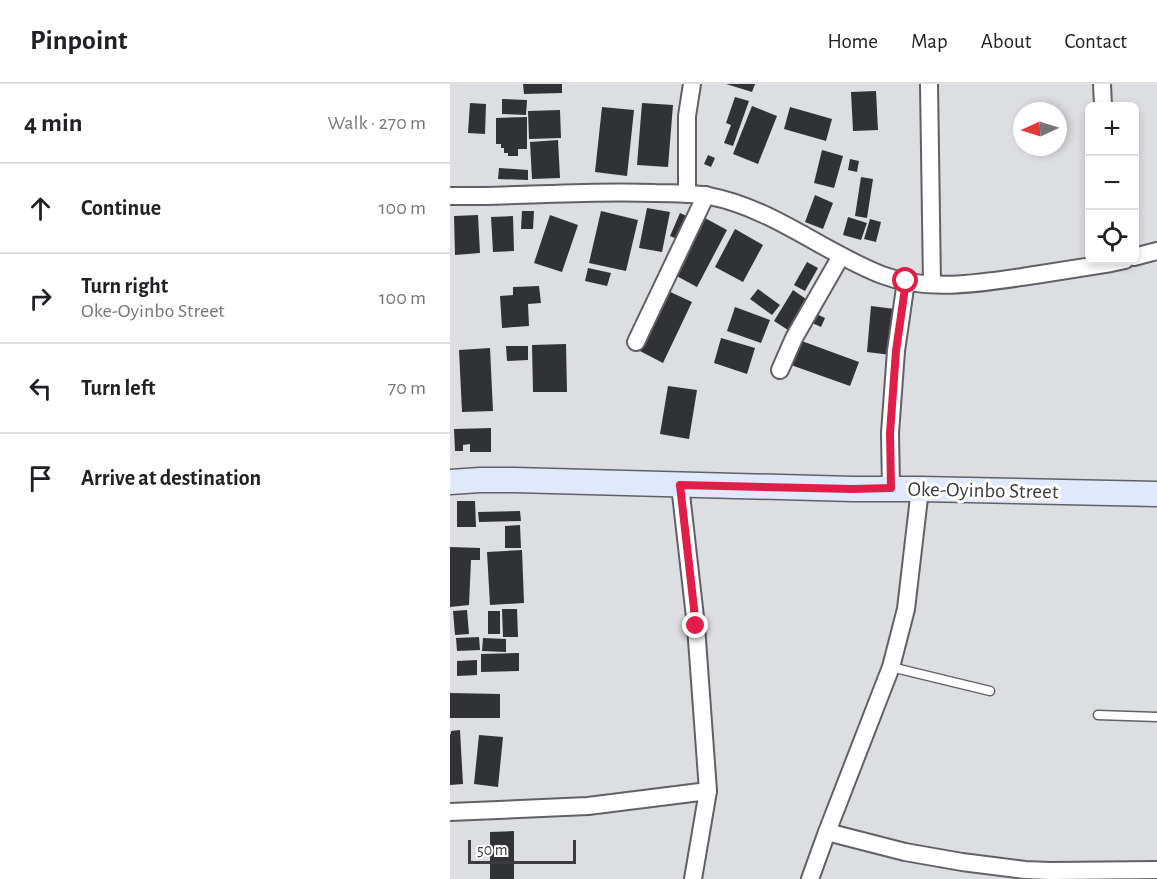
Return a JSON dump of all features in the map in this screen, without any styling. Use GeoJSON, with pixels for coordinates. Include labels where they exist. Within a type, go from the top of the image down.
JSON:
{"type":"FeatureCollection","features":[{"type":"Feature","properties":{"kind":"main road","name":"Oke-Oyinbo Street"},"geometry":{"type":"LineString","coordinates":[[450,482],[515,480],[1157,494]]}},
{"type":"Feature","properties":{"kind":"street"},"geometry":{"type":"LineString","coordinates":[[687,194],[687,116],[692,84]]}},
{"type":"Feature","properties":{"kind":"street"},"geometry":{"type":"LineString","coordinates":[[929,84],[932,284]]}},
{"type":"Feature","properties":{"kind":"street"},"geometry":{"type":"LineString","coordinates":[[1102,84],[1103,102]]}},
{"type":"Feature","properties":{"kind":"street"},"geometry":{"type":"LineString","coordinates":[[450,196],[615,191],[706,195],[733,201],[756,210],[841,256],[883,275],[932,284],[998,281],[1098,264]]}},
{"type":"Feature","properties":{"kind":"street"},"geometry":{"type":"LineString","coordinates":[[636,342],[706,195]]}},
{"type":"Feature","properties":{"kind":"street"},"geometry":{"type":"LineString","coordinates":[[1139,256],[1157,251]]}},
{"type":"Feature","properties":{"kind":"street"},"geometry":{"type":"LineString","coordinates":[[780,370],[794,338],[841,256]]}},
{"type":"Feature","properties":{"kind":"street"},"geometry":{"type":"LineString","coordinates":[[891,488],[890,433],[896,351],[906,281]]}},
{"type":"Feature","properties":{"kind":"street"},"geometry":{"type":"LineString","coordinates":[[680,485],[696,626],[708,791],[693,879]]}},
{"type":"Feature","properties":{"kind":"street"},"geometry":{"type":"LineString","coordinates":[[810,879],[826,832],[891,667],[906,609],[920,489]]}},
{"type":"Feature","properties":{"kind":"street"},"geometry":{"type":"LineString","coordinates":[[450,812],[588,806],[708,791]]}},
{"type":"Feature","properties":{"kind":"street"},"geometry":{"type":"LineString","coordinates":[[826,832],[906,852],[962,862],[1025,870],[1151,874]]}},
{"type":"Feature","properties":{"kind":"lane"},"geometry":{"type":"LineString","coordinates":[[891,667],[990,691]]}},
{"type":"Feature","properties":{"kind":"lane"},"geometry":{"type":"LineString","coordinates":[[1098,715],[1157,717]]}},
{"type":"Feature","properties":{"kind":"building"},"geometry":{"type":"Polygon","coordinates":[[[523,84],[562,84],[562,93],[524,94],[523,84]]]}},
{"type":"Feature","properties":{"kind":"building"},"geometry":{"type":"Polygon","coordinates":[[[726,84],[755,84],[752,92],[726,84]]]}},
{"type":"Feature","properties":{"kind":"building"},"geometry":{"type":"Polygon","coordinates":[[[876,91],[878,130],[853,131],[851,92],[876,91]]]}},
{"type":"Feature","properties":{"kind":"building"},"geometry":{"type":"Polygon","coordinates":[[[735,97],[749,101],[733,146],[724,143],[731,125],[726,123],[735,97]]]}},
{"type":"Feature","properties":{"kind":"building"},"geometry":{"type":"Polygon","coordinates":[[[502,99],[527,100],[526,115],[502,114],[502,99]]]}},
{"type":"Feature","properties":{"kind":"building"},"geometry":{"type":"Polygon","coordinates":[[[470,103],[486,104],[485,134],[468,133],[470,103]]]}},
{"type":"Feature","properties":{"kind":"building"},"geometry":{"type":"Polygon","coordinates":[[[642,103],[673,105],[668,167],[637,165],[642,103]]]}},
{"type":"Feature","properties":{"kind":"building"},"geometry":{"type":"Polygon","coordinates":[[[752,106],[777,116],[758,164],[733,154],[752,106]]]}},
{"type":"Feature","properties":{"kind":"building"},"geometry":{"type":"Polygon","coordinates":[[[602,107],[634,110],[627,176],[595,172],[602,107]]]}},
{"type":"Feature","properties":{"kind":"building"},"geometry":{"type":"Polygon","coordinates":[[[790,107],[832,119],[826,141],[784,129],[790,107]]]}},
{"type":"Feature","properties":{"kind":"building"},"geometry":{"type":"Polygon","coordinates":[[[560,110],[561,138],[529,139],[528,111],[560,110]]]}},
{"type":"Feature","properties":{"kind":"building"},"geometry":{"type":"Polygon","coordinates":[[[527,117],[527,149],[518,149],[518,156],[508,156],[508,153],[504,153],[504,148],[501,148],[501,144],[496,144],[496,118],[527,117]]]}},
{"type":"Feature","properties":{"kind":"building"},"geometry":{"type":"Polygon","coordinates":[[[558,140],[560,178],[532,179],[530,142],[558,140]]]}},
{"type":"Feature","properties":{"kind":"building"},"geometry":{"type":"Polygon","coordinates":[[[822,150],[843,156],[834,188],[814,183],[822,150]]]}},
{"type":"Feature","properties":{"kind":"building"},"geometry":{"type":"Polygon","coordinates":[[[708,155],[715,158],[711,167],[704,164],[708,155]]]}},
{"type":"Feature","properties":{"kind":"building"},"geometry":{"type":"Polygon","coordinates":[[[850,159],[859,161],[857,172],[848,170],[850,159]]]}},
{"type":"Feature","properties":{"kind":"building"},"geometry":{"type":"Polygon","coordinates":[[[499,168],[528,170],[528,180],[498,179],[499,168]]]}},
{"type":"Feature","properties":{"kind":"building"},"geometry":{"type":"Polygon","coordinates":[[[861,177],[873,179],[867,218],[855,216],[861,177]]]}},
{"type":"Feature","properties":{"kind":"building"},"geometry":{"type":"Polygon","coordinates":[[[815,195],[833,203],[823,229],[805,222],[815,195]]]}},
{"type":"Feature","properties":{"kind":"building"},"geometry":{"type":"Polygon","coordinates":[[[647,208],[670,212],[662,252],[639,248],[647,208]]]}},
{"type":"Feature","properties":{"kind":"building"},"geometry":{"type":"Polygon","coordinates":[[[522,211],[534,211],[533,229],[521,229],[522,211]]]}},
{"type":"Feature","properties":{"kind":"building"},"geometry":{"type":"Polygon","coordinates":[[[601,211],[638,220],[626,271],[589,263],[601,211]]]}},
{"type":"Feature","properties":{"kind":"building"},"geometry":{"type":"Polygon","coordinates":[[[680,213],[691,218],[682,241],[670,236],[680,213]]]}},
{"type":"Feature","properties":{"kind":"building"},"geometry":{"type":"Polygon","coordinates":[[[478,215],[480,253],[455,255],[454,216],[478,215]]]}},
{"type":"Feature","properties":{"kind":"building"},"geometry":{"type":"Polygon","coordinates":[[[550,215],[578,225],[562,272],[534,263],[550,215]]]}},
{"type":"Feature","properties":{"kind":"building"},"geometry":{"type":"Polygon","coordinates":[[[513,216],[514,251],[493,252],[491,217],[513,216]]]}},
{"type":"Feature","properties":{"kind":"building"},"geometry":{"type":"Polygon","coordinates":[[[703,217],[727,230],[697,287],[673,274],[703,217]]]}},
{"type":"Feature","properties":{"kind":"building"},"geometry":{"type":"Polygon","coordinates":[[[848,217],[867,223],[861,240],[843,235],[848,217]]]}},
{"type":"Feature","properties":{"kind":"building"},"geometry":{"type":"Polygon","coordinates":[[[870,219],[881,222],[876,242],[864,239],[870,219]]]}},
{"type":"Feature","properties":{"kind":"building"},"geometry":{"type":"Polygon","coordinates":[[[735,229],[763,245],[743,282],[715,267],[735,229]]]}},
{"type":"Feature","properties":{"kind":"building"},"geometry":{"type":"Polygon","coordinates":[[[807,262],[818,268],[805,291],[794,285],[807,262]]]}},
{"type":"Feature","properties":{"kind":"building"},"geometry":{"type":"Polygon","coordinates":[[[588,268],[611,273],[607,286],[585,281],[588,268]]]}},
{"type":"Feature","properties":{"kind":"building"},"geometry":{"type":"Polygon","coordinates":[[[539,286],[541,303],[528,304],[529,326],[502,328],[500,296],[513,295],[513,287],[539,286]]]}},
{"type":"Feature","properties":{"kind":"building"},"geometry":{"type":"Polygon","coordinates":[[[758,289],[780,305],[772,315],[750,299],[758,289]]]}},
{"type":"Feature","properties":{"kind":"building"},"geometry":{"type":"Polygon","coordinates":[[[666,290],[692,302],[663,363],[638,350],[666,290]]]}},
{"type":"Feature","properties":{"kind":"building"},"geometry":{"type":"Polygon","coordinates":[[[793,290],[806,299],[788,330],[774,321],[793,290]]]}},
{"type":"Feature","properties":{"kind":"building"},"geometry":{"type":"Polygon","coordinates":[[[871,306],[895,309],[891,355],[867,352],[871,306]]]}},
{"type":"Feature","properties":{"kind":"building"},"geometry":{"type":"Polygon","coordinates":[[[735,307],[770,320],[761,343],[727,331],[735,307]]]}},
{"type":"Feature","properties":{"kind":"building"},"geometry":{"type":"Polygon","coordinates":[[[812,312],[825,318],[821,327],[808,321],[812,312]]]}},
{"type":"Feature","properties":{"kind":"building"},"geometry":{"type":"Polygon","coordinates":[[[721,338],[755,348],[747,374],[714,363],[721,338]]]}},
{"type":"Feature","properties":{"kind":"building"},"geometry":{"type":"Polygon","coordinates":[[[799,340],[859,362],[850,386],[791,365],[799,340]]]}},
{"type":"Feature","properties":{"kind":"building"},"geometry":{"type":"Polygon","coordinates":[[[566,344],[567,392],[533,392],[532,345],[566,344]]]}},
{"type":"Feature","properties":{"kind":"building"},"geometry":{"type":"Polygon","coordinates":[[[506,346],[528,346],[528,360],[507,361],[506,346]]]}},
{"type":"Feature","properties":{"kind":"building"},"geometry":{"type":"Polygon","coordinates":[[[490,348],[493,411],[462,412],[459,350],[490,348]]]}},
{"type":"Feature","properties":{"kind":"building"},"geometry":{"type":"Polygon","coordinates":[[[668,386],[697,390],[689,439],[660,434],[668,386]]]}},
{"type":"Feature","properties":{"kind":"building"},"geometry":{"type":"Polygon","coordinates":[[[491,428],[491,452],[470,452],[470,444],[463,445],[463,451],[455,451],[454,429],[491,428]]]}},
{"type":"Feature","properties":{"kind":"building"},"geometry":{"type":"Polygon","coordinates":[[[457,501],[475,501],[476,527],[457,527],[457,501]]]}},
{"type":"Feature","properties":{"kind":"building"},"geometry":{"type":"Polygon","coordinates":[[[520,511],[521,521],[479,522],[478,512],[520,511]]]}},
{"type":"Feature","properties":{"kind":"building"},"geometry":{"type":"Polygon","coordinates":[[[520,525],[521,548],[505,548],[505,526],[520,525]]]}},
{"type":"Feature","properties":{"kind":"building"},"geometry":{"type":"Polygon","coordinates":[[[450,547],[480,548],[480,560],[471,560],[469,605],[450,607],[450,547]]]}},
{"type":"Feature","properties":{"kind":"building"},"geometry":{"type":"Polygon","coordinates":[[[522,550],[524,603],[490,605],[487,552],[522,550]]]}},
{"type":"Feature","properties":{"kind":"building"},"geometry":{"type":"Polygon","coordinates":[[[502,609],[517,609],[518,637],[503,637],[502,609]]]}},
{"type":"Feature","properties":{"kind":"building"},"geometry":{"type":"Polygon","coordinates":[[[467,610],[469,634],[455,635],[453,611],[467,610]]]}},
{"type":"Feature","properties":{"kind":"building"},"geometry":{"type":"Polygon","coordinates":[[[488,611],[500,611],[500,634],[488,634],[488,611]]]}},
{"type":"Feature","properties":{"kind":"building"},"geometry":{"type":"Polygon","coordinates":[[[479,637],[480,650],[457,651],[456,638],[479,637]]]}},
{"type":"Feature","properties":{"kind":"building"},"geometry":{"type":"Polygon","coordinates":[[[483,638],[506,639],[506,652],[482,651],[483,638]]]}},
{"type":"Feature","properties":{"kind":"building"},"geometry":{"type":"Polygon","coordinates":[[[519,653],[519,671],[481,672],[481,654],[519,653]]]}},
{"type":"Feature","properties":{"kind":"building"},"geometry":{"type":"Polygon","coordinates":[[[477,660],[477,675],[457,676],[457,661],[477,660]]]}},
{"type":"Feature","properties":{"kind":"building"},"geometry":{"type":"Polygon","coordinates":[[[450,693],[500,694],[500,718],[450,718],[450,693]]]}},
{"type":"Feature","properties":{"kind":"building"},"geometry":{"type":"Polygon","coordinates":[[[460,730],[463,784],[450,785],[450,734],[451,731],[460,730]]]}},
{"type":"Feature","properties":{"kind":"building"},"geometry":{"type":"Polygon","coordinates":[[[479,735],[503,737],[498,787],[474,784],[479,735]]]}},
{"type":"Feature","properties":{"kind":"building"},"geometry":{"type":"Polygon","coordinates":[[[514,831],[514,879],[490,879],[490,832],[514,831]]]}},
{"type":"Feature","properties":{"kind":"route"},"geometry":{"type":"LineString","coordinates":[[696,626],[680,485],[891,488],[890,433],[896,351],[906,281]]}}]}
